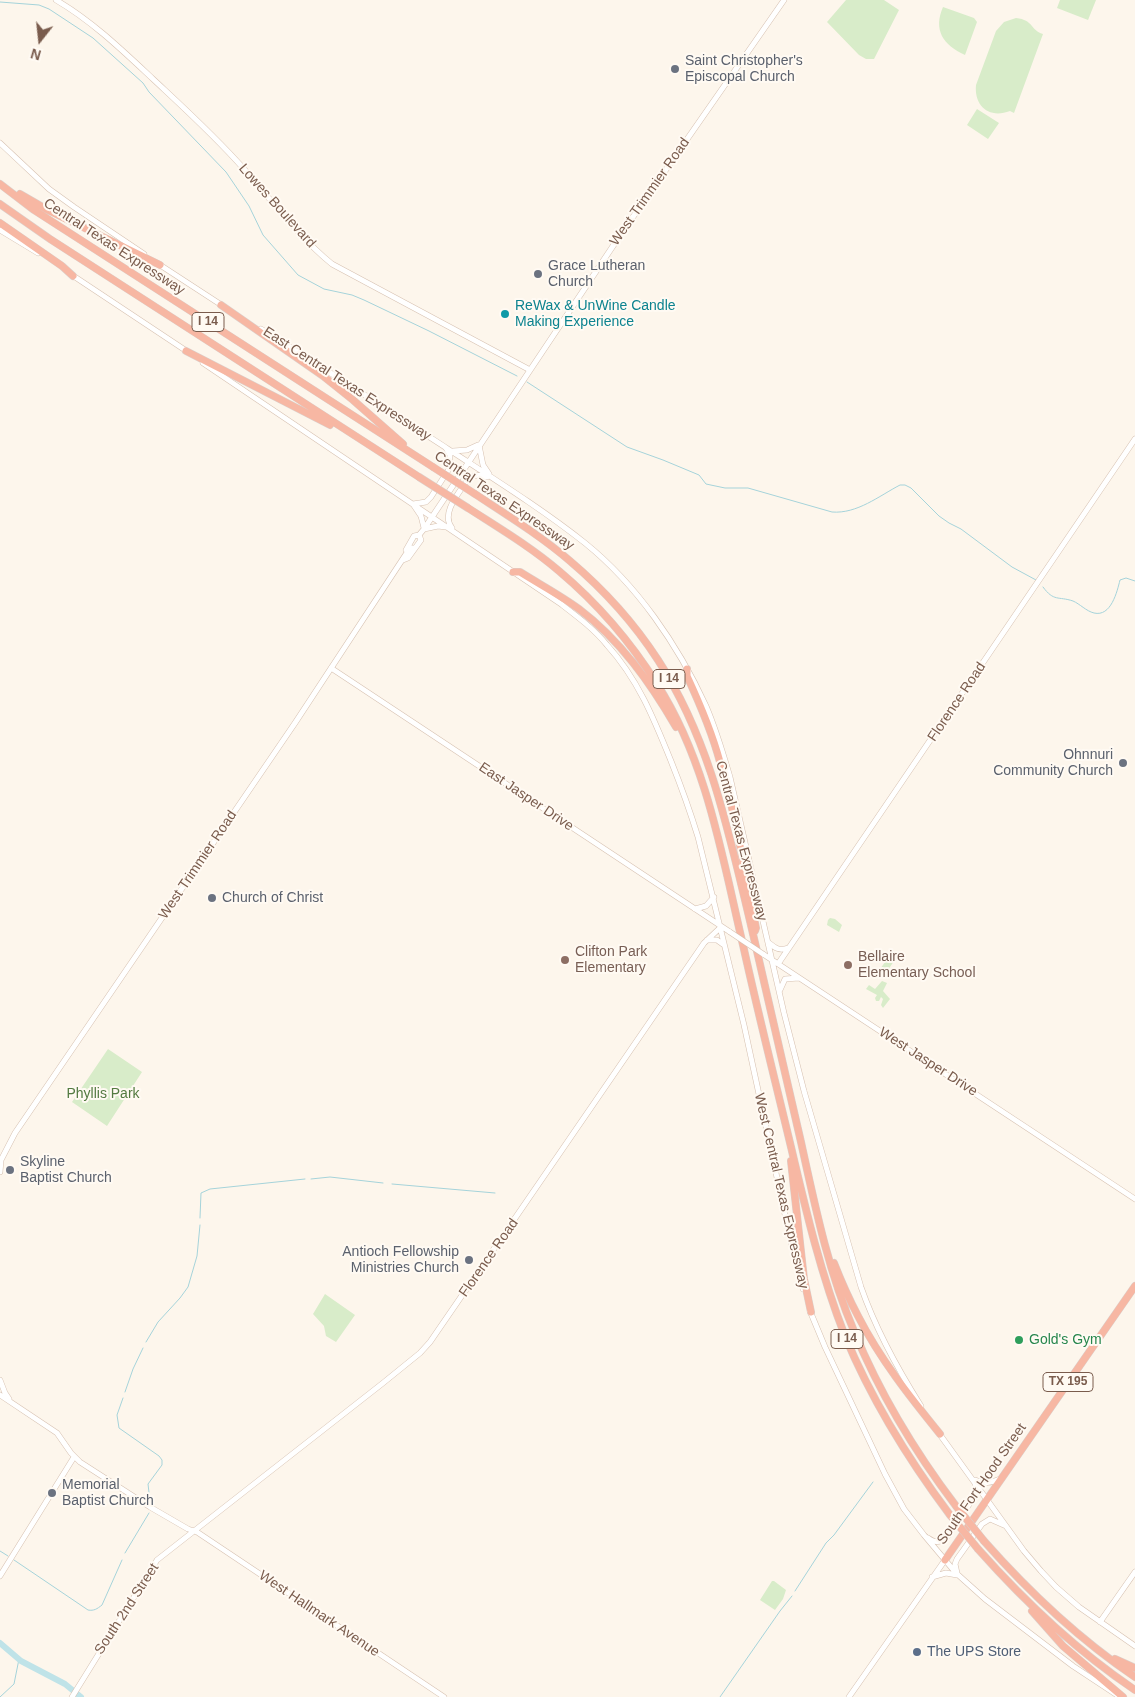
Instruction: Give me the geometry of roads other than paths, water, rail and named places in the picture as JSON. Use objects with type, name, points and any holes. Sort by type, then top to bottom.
[{"type":"highway","points":[[0,182],[46,209],[160,265]]},
{"type":"highway","name":"Central Texas Expressway","points":[[0,182],[50,221],[532,532],[568,559],[588,577],[640,634],[658,660],[683,703],[706,754],[718,793],[753,936],[826,1248],[837,1286],[853,1329],[876,1380],[920,1456],[984,1541],[1036,1595],[1104,1654],[1135,1677]]},
{"type":"highway","name":"Central Texas Expressway","points":[[0,204],[58,244],[468,508],[558,569],[590,599],[638,655],[658,686],[685,736],[697,765],[714,823],[819,1263],[846,1338],[880,1408],[909,1458],[950,1515],[1002,1576],[1069,1639],[1135,1690]]},
{"type":"highway","points":[[0,223],[74,276]]},
{"type":"highway","points":[[221,305],[304,362],[353,400],[418,458]]},
{"type":"highway","points":[[186,351],[347,434],[355,435]]},
{"type":"highway","points":[[513,572],[520,572],[554,592],[579,609],[602,629],[627,654],[644,675],[676,727],[685,736]]},
{"type":"highway","points":[[687,669],[687,676],[710,730],[720,763],[756,928],[753,936]]},
{"type":"highway","points":[[790,1143],[791,1172],[804,1279],[811,1312]]},
{"type":"highway","points":[[826,1248],[874,1345],[897,1379],[940,1434]]},
{"type":"highway","name":"South Fort Hood Street","points":[[945,1560],[1135,1286]]},
{"type":"highway","points":[[1002,1576],[1064,1646],[1123,1697]]},
{"type":"highway","points":[[1104,1654],[1135,1668]]},
{"type":"main road","name":"Lowes Boulevard","points":[[56,0],[81,16],[121,49],[200,122],[310,243],[332,264],[530,370]]},
{"type":"main road","name":"West Trimmier Road","points":[[0,1172],[1,1160],[16,1133],[403,560],[403,555],[414,536],[419,535],[424,529],[624,230],[784,0]]},
{"type":"main road","name":"East Central Texas Expressway","points":[[0,144],[49,189],[74,208],[221,305],[315,362],[468,462],[554,520],[586,544],[614,569],[652,615],[687,669],[707,708],[725,760],[772,960]]},
{"type":"main road","points":[[0,230],[74,276],[456,532],[561,604],[594,631],[611,649],[632,677],[654,718],[689,806],[721,927]]},
{"type":"main road","name":"Florence Road","points":[[778,964],[1135,439]]},
{"type":"main road","points":[[413,504],[426,502],[449,469],[450,455],[448,449],[467,450],[479,445],[483,466],[493,479]]},
{"type":"main road","points":[[456,532],[450,525],[448,514],[450,506],[468,479],[479,475],[493,479]]},
{"type":"main road","points":[[413,504],[421,516],[424,529],[438,526],[449,528]]},
{"type":"main road","name":"West Trimmier Road","points":[[403,560],[408,558],[421,540],[419,535]]},
{"type":"main road","name":"East Jasper Drive","points":[[331,668],[721,927]]},
{"type":"main road","points":[[695,909],[706,906],[714,897]]},
{"type":"main road","name":"Florence Road","points":[[195,1532],[420,1353],[430,1342],[706,940],[721,927]]},
{"type":"main road","name":"West Jasper Drive","points":[[721,927],[1135,1199]]},
{"type":"main road","name":"West Central Texas Expressway","points":[[721,927],[797,1267],[811,1312],[885,1474],[904,1509],[958,1575],[1022,1628],[1119,1697]]},
{"type":"main road","points":[[706,940],[717,940],[725,946]]},
{"type":"main road","points":[[769,943],[777,949],[788,948]]},
{"type":"main road","points":[[772,960],[804,1091],[848,1248],[868,1309],[881,1338],[900,1373],[940,1434],[1024,1551],[1056,1587],[1100,1622],[1135,1646]]},
{"type":"main road","points":[[780,991],[785,979],[800,978]]},
{"type":"main road","points":[[0,1380],[5,1393],[14,1404]]},
{"type":"main road","points":[[0,1395],[57,1433],[74,1457],[0,1576]]},
{"type":"main road","name":"West Hallmark Avenue","points":[[74,1457],[150,1507],[195,1532],[444,1697]]},
{"type":"main road","points":[[974,1480],[990,1483],[1001,1479]]},
{"type":"main road","points":[[924,1535],[938,1542],[943,1541],[947,1537],[974,1497],[976,1487],[974,1480]]},
{"type":"main road","points":[[932,1578],[946,1573],[958,1575],[956,1568],[957,1559],[982,1524],[990,1519],[1006,1526]]},
{"type":"main road","name":"South 2nd Street","points":[[72,1697],[158,1560],[195,1532]]},
{"type":"main road","name":"South Fort Hood Street","points":[[849,1697],[945,1560]]},
{"type":"main road","points":[[1100,1622],[1135,1572]]},
{"type":"waterway","points":[[0,2],[39,5],[49,9],[93,38],[143,83],[149,92],[226,172],[249,206],[263,235],[298,275],[324,289],[352,295],[364,300],[517,376]]},
{"type":"waterway","points":[[527,382],[627,447],[699,475],[706,484],[725,488],[748,488],[832,512],[841,512],[859,507],[900,485],[905,485],[911,488],[939,516],[961,529],[1012,567],[1036,580]]},
{"type":"waterway","points":[[1043,587],[1053,597],[1073,601],[1091,612],[1100,613],[1105,611],[1112,603],[1120,580],[1126,578],[1135,581]]},
{"type":"waterway","points":[[311,1179],[330,1177],[383,1183]]},
{"type":"waterway","points":[[200,1218],[201,1193],[210,1189],[305,1179]]},
{"type":"waterway","points":[[392,1184],[495,1193]]},
{"type":"waterway","points":[[146,1342],[158,1322],[188,1287],[197,1256],[200,1225]]},
{"type":"waterway","points":[[125,1392],[143,1348]]},
{"type":"waterway","points":[[123,1398],[117,1415],[119,1428],[162,1460],[162,1465],[148,1484],[150,1501]]},
{"type":"waterway","points":[[795,1591],[826,1543],[873,1482]]},
{"type":"waterway","points":[[125,1553],[149,1513]]},
{"type":"waterway","points":[[0,1551],[8,1556]]},
{"type":"waterway","points":[[14,1560],[88,1610],[102,1605],[122,1560]]},
{"type":"waterway","points":[[720,1697],[792,1596]]},
{"type":"waterway","points":[[0,1643],[21,1661],[65,1684],[81,1697]]},
{"type":"waterway","points":[[0,1697],[14,1684],[19,1659]]},
{"type":"place","name":"Saint Christopher's Episcopal Church","points":[[675,69]]},
{"type":"place","name":"Grace Lutheran Church","points":[[538,274]]},
{"type":"place","name":"ReWax & UnWine Candle Making Experience","points":[[505,314]]},
{"type":"place","name":"Ohnnuri Community Church","points":[[1123,763]]},
{"type":"place","name":"Church of Christ","points":[[212,898]]},
{"type":"place","name":"Clifton Park Elementary","points":[[565,960]]},
{"type":"place","name":"Bellaire Elementary School","points":[[848,965]]},
{"type":"place","name":"Skyline Baptist Church","points":[[10,1170]]},
{"type":"place","name":"Antioch Fellowship Ministries Church","points":[[469,1260]]},
{"type":"place","name":"Gold's Gym","points":[[1019,1340]]},
{"type":"place","name":"Memorial Baptist Church","points":[[52,1493]]},
{"type":"place","name":"The UPS Store","points":[[917,1652]]},
{"type":"park label","name":"Phyllis Park","points":[[103,1094]]}]
